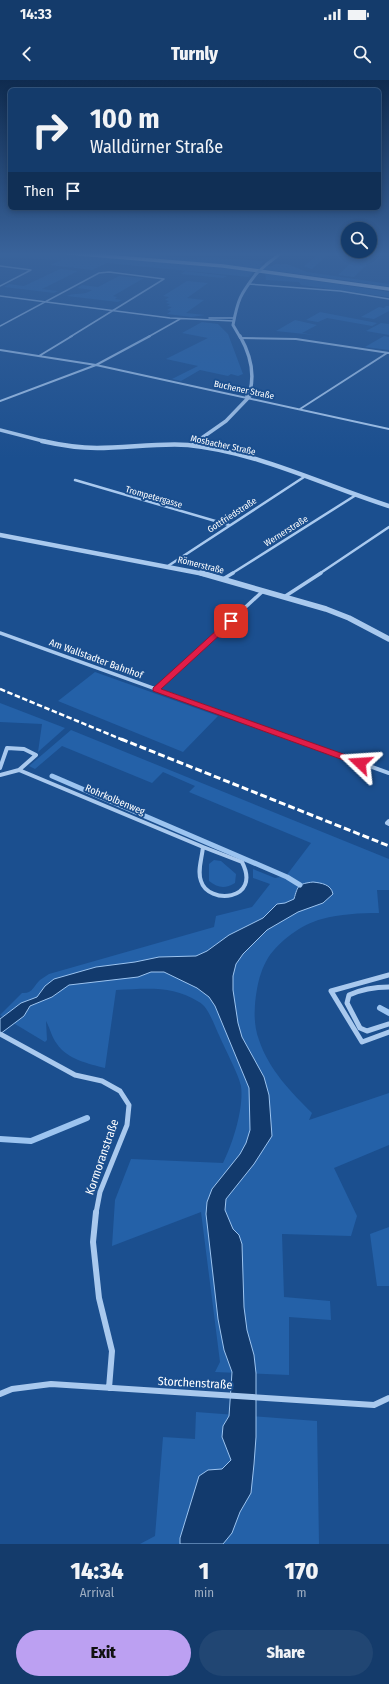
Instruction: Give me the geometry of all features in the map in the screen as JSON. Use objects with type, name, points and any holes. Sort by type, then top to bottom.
[{"type":"street","points":[[0,326],[9,321]]},
{"type":"street","points":[[39,356],[96,321]]},
{"type":"street","points":[[0,401],[96,365],[174,321]]},
{"type":"street","points":[[191,445],[226,421],[252,394],[250,391],[254,380],[252,372],[239,333],[232,325],[233,321]]},
{"type":"street","points":[[240,338],[296,339],[388,353]]},
{"type":"street","name":"Buchener Straße","points":[[0,350],[96,365],[389,429]]},
{"type":"street","points":[[300,409],[388,353]]},
{"type":"street","name":"Mosbacher Straße","points":[[0,430],[76,446],[112,447],[160,444],[191,445],[237,454],[389,506]]},
{"type":"street","name":"Gottfriedstraße","points":[[168,566],[304,477]]},
{"type":"street","name":"Trompetergasse","points":[[75,480],[230,525]]},
{"type":"street","name":"Wernerstraße","points":[[223,579],[356,495]]},
{"type":"street","points":[[284,597],[389,527]]},
{"type":"street","name":"Römerstraße","points":[[0,535],[168,566],[223,579],[326,609],[349,618],[389,640]]},
{"type":"street","points":[[156,690],[263,591]]},
{"type":"street","name":"Am Wallstadter Bahnhof","points":[[0,633],[389,773]]},
{"type":"street","points":[[0,768],[7,748],[24,749],[36,755],[19,770],[0,775]]},
{"type":"street","name":"Rohrkolbenweg","points":[[19,770],[242,862],[247,874],[248,882],[245,887],[239,892],[222,895],[213,894],[206,889],[201,882],[203,847]]},
{"type":"street","points":[[389,975],[331,991],[362,1042],[389,1032]]},
{"type":"street","points":[[389,987],[372,987],[360,990],[350,994],[347,1003],[360,1028],[367,1031],[389,1024]]},
{"type":"street","name":"Kormoranstraße","points":[[2,1035],[75,1075],[102,1081],[108,1084],[120,1091],[128,1105],[127,1124],[100,1192],[93,1235],[98,1298],[112,1351],[109,1388]]},
{"type":"street","name":"Storchenstraße","points":[[0,1394],[12,1389],[51,1384],[374,1405],[389,1398]]},
{"type":"shaded area","points":[[293,321],[301,321],[317,325],[302,333],[314,335],[276,331]]},
{"type":"shaded area","points":[[346,321],[368,321],[377,323],[372,326]]},
{"type":"shaded area","points":[[202,322],[218,324],[228,334],[243,374],[238,376],[231,374],[228,376],[200,370],[181,381],[172,379],[198,366],[166,359],[208,338],[182,333]]},
{"type":"shaded area","points":[[381,323],[389,324],[389,335],[366,331]]},
{"type":"shaded area","points":[[384,336],[389,337],[389,350],[365,347]]},
{"type":"shaded area","points":[[95,672],[218,716],[183,752],[58,701]]},
{"type":"shaded area","points":[[0,703],[65,728],[38,752],[42,724],[0,722]]},
{"type":"shaded area","points":[[71,730],[389,859],[389,890],[377,890],[379,913],[350,914],[329,917],[314,921],[299,929],[278,945],[268,958],[261,973],[257,989],[255,1021],[257,1034],[263,1051],[281,1080],[312,1113],[309,1120],[389,1093],[389,1145],[334,1168],[357,1216],[351,1236],[282,1234],[284,1297],[330,1301],[331,1320],[289,1317],[289,1375],[215,1372],[220,1362],[201,1212],[112,1246],[115,1200],[131,1159],[223,1163],[230,1146],[239,1115],[241,1104],[241,1086],[211,1017],[202,1004],[189,997],[169,990],[116,990],[105,1068],[92,1065],[66,1054],[55,1042],[46,1021],[47,1040],[45,1042],[0,1015],[22,993],[31,991],[40,980],[49,974],[214,927],[216,916],[252,907],[270,884],[253,878],[253,869],[275,878],[286,876],[311,843],[189,792],[195,786],[163,772],[152,783],[62,746],[35,769],[29,766]]},
{"type":"shaded area","points":[[214,860],[221,861],[236,874],[235,883],[222,887],[209,881],[209,864]]},
{"type":"shaded area","points":[[313,882],[328,886],[333,894],[323,903],[298,912],[267,930],[243,954],[236,964],[233,976],[233,990],[238,1023],[242,1037],[264,1077],[269,1095],[272,1136],[254,1164],[226,1199],[225,1210],[233,1229],[239,1235],[242,1244],[244,1307],[247,1330],[254,1355],[256,1373],[256,1437],[254,1464],[251,1493],[240,1512],[232,1533],[223,1544],[180,1544],[180,1538],[199,1476],[208,1470],[222,1469],[231,1460],[222,1437],[223,1426],[229,1416],[232,1372],[224,1350],[218,1319],[206,1214],[207,1202],[212,1189],[240,1154],[246,1143],[250,1130],[249,1088],[215,1006],[209,997],[197,988],[164,972],[151,972],[138,977],[69,985],[52,997],[30,1006],[24,1016],[0,1034],[0,1019],[21,1003],[37,997],[45,986],[54,979],[96,967],[159,957],[196,956],[207,951],[229,935],[263,918],[277,904],[285,903],[294,899],[299,886]]},
{"type":"shaded area","points":[[389,1227],[389,1286],[377,1286],[370,1234]]},
{"type":"shaded area","points":[[196,1412],[317,1421],[319,1544],[140,1544],[155,1536],[163,1437],[195,1439]]},
{"type":"waterway","points":[[52,776],[287,877],[300,885]]},
{"type":"waterway","points":[[380,1008],[389,1013]]},
{"type":"waterway","points":[[0,1139],[31,1141],[87,1118]]},
{"type":"railway","points":[[0,689],[123,740]]},
{"type":"railway","points":[[121,739],[389,846]]},
{"type":"route","points":[[231,621],[156,690],[360,763]]}]
